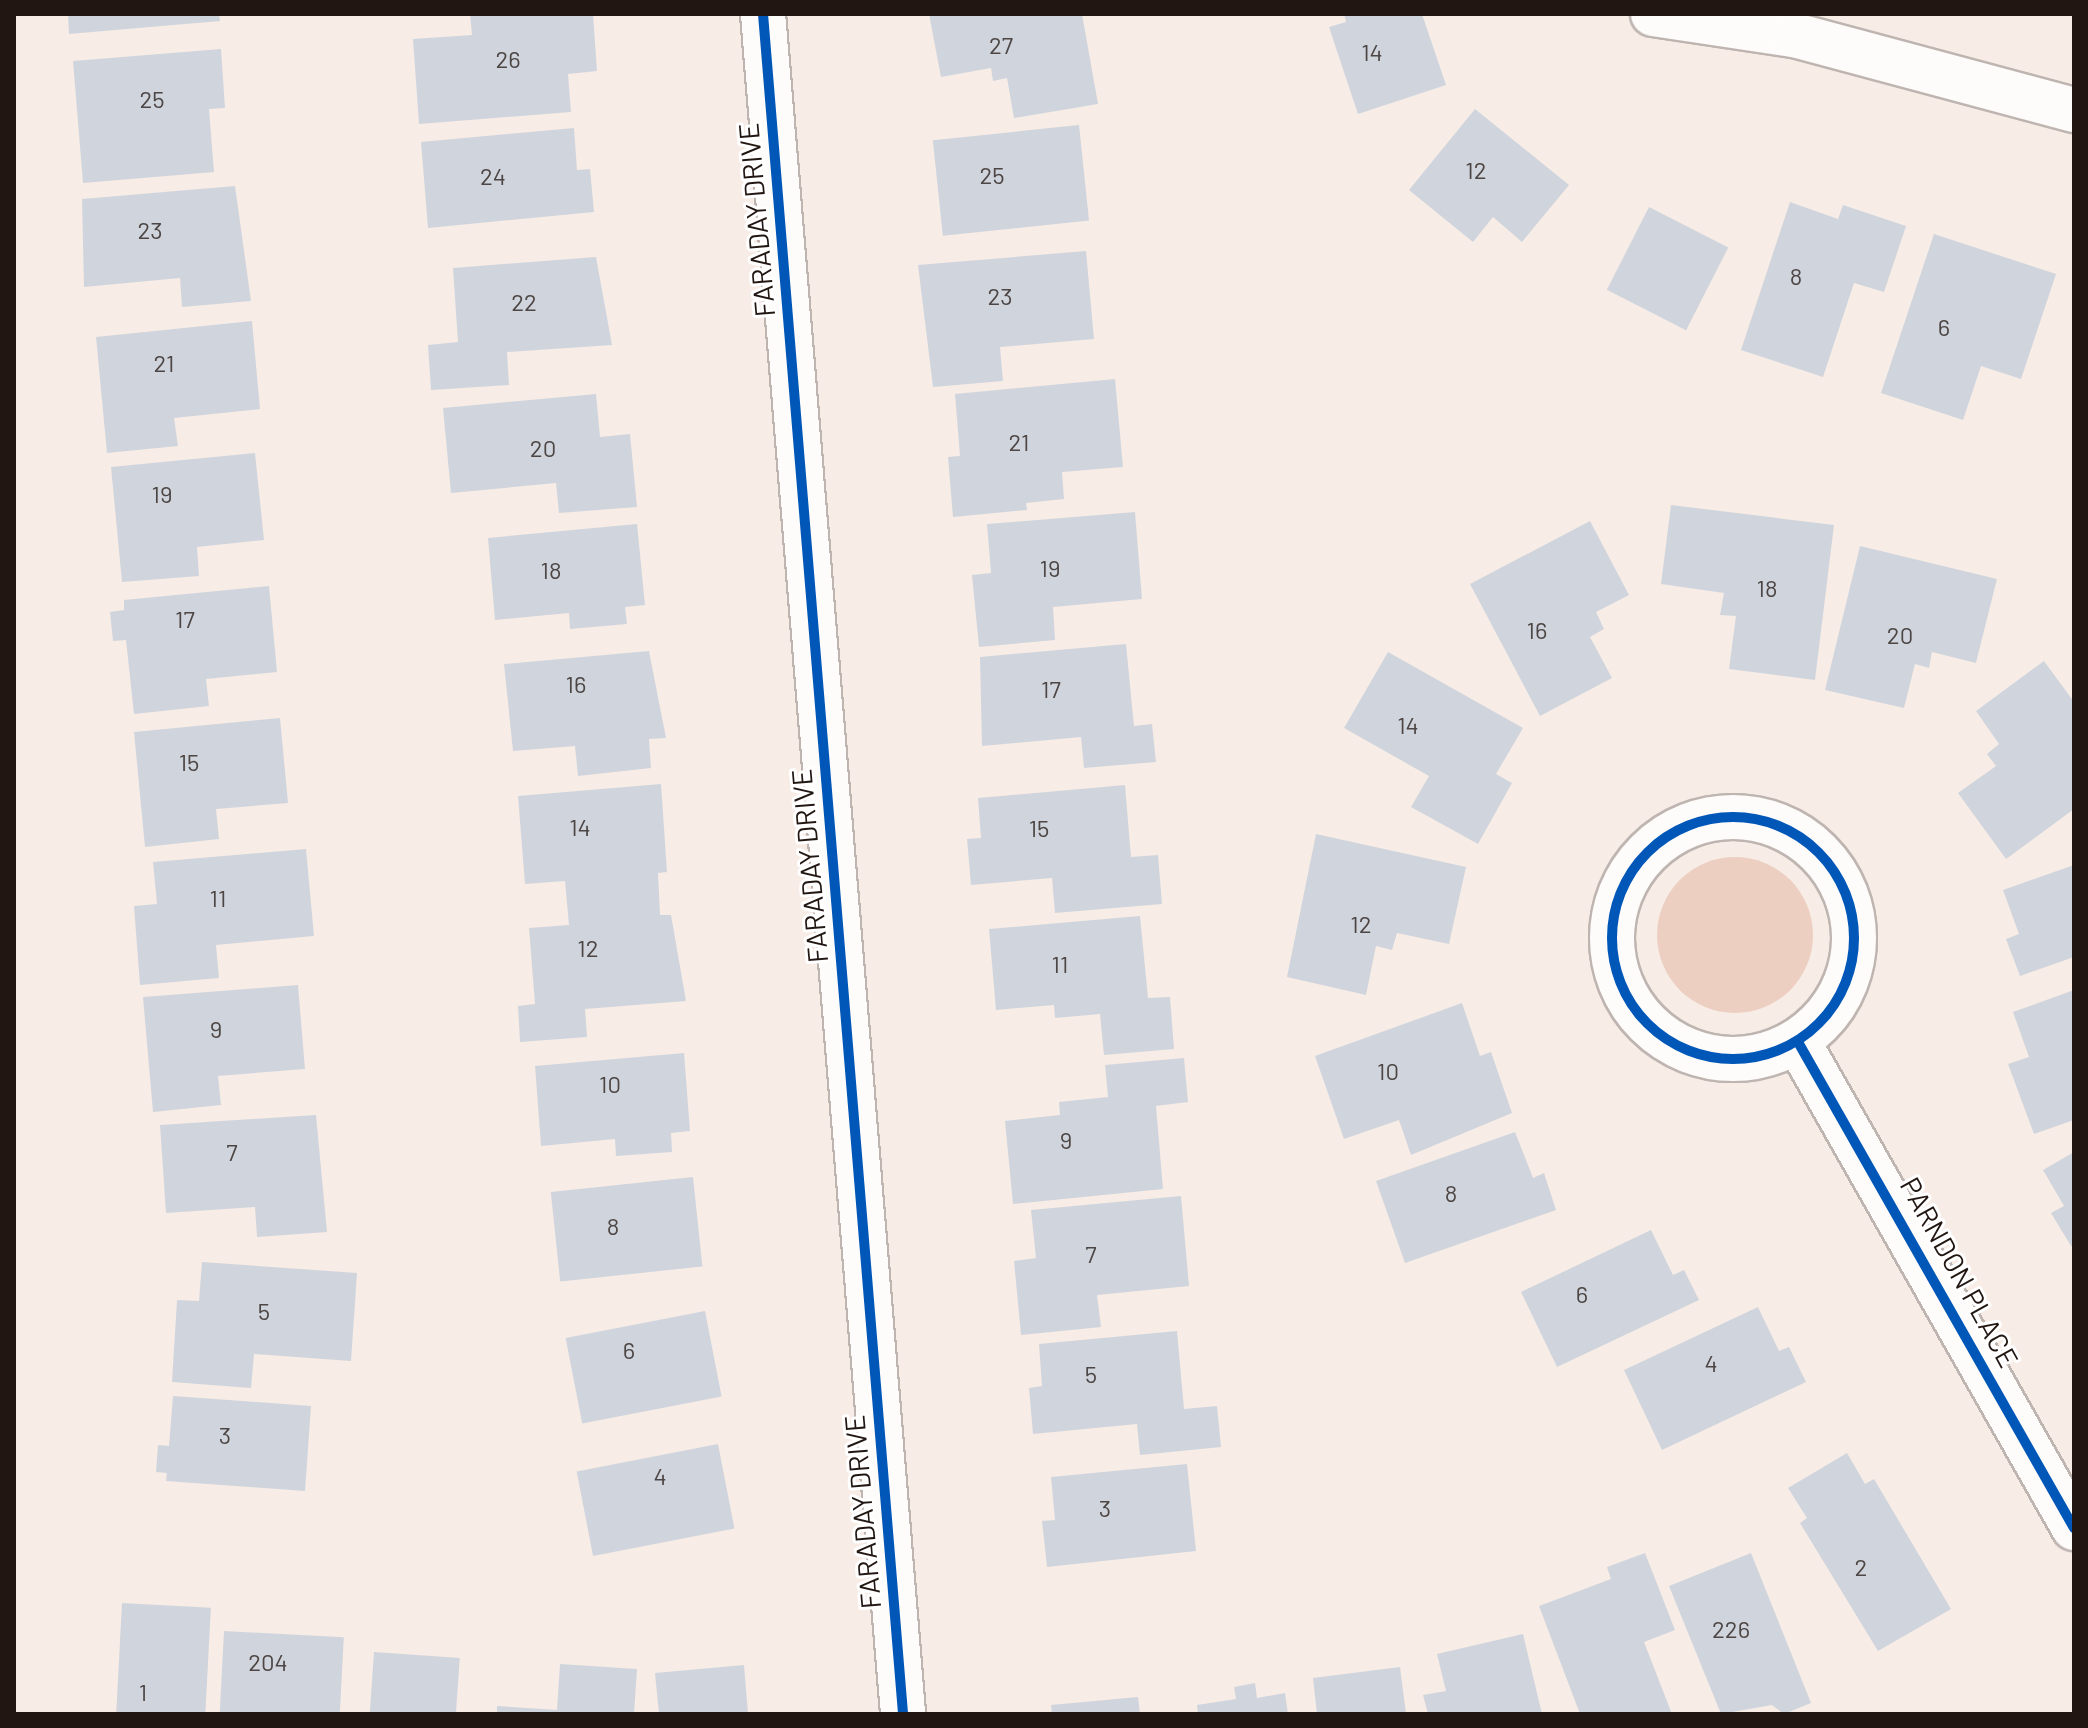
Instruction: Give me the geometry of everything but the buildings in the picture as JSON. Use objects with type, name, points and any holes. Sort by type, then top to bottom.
[{"type":"street","name":"FARADAY DRIVE","points":[[763,14],[903,1714]]},
{"type":"street","points":[[1653,14],[1794,35],[2074,110]]},
{"type":"street","points":[[1725,815],[1777,826],[1831,864],[1849,901],[1853,953],[1829,1015],[1798,1042],[1761,1056],[1721,1059],[1682,1048],[1648,1026],[1620,981],[1613,916],[1627,877],[1652,846],[1686,825],[1725,815]]},
{"type":"street","name":"PARNDON PLACE","points":[[1798,1042],[2074,1528]]},
{"type":"shaded area","points":[[1735,857],[1765,863],[1790,880],[1807,905],[1813,935],[1807,965],[1790,990],[1765,1007],[1735,1013],[1705,1007],[1680,990],[1663,965],[1657,935],[1663,905],[1680,880],[1705,863]]},
{"type":"cycle path","points":[[763,14],[903,1714]]},
{"type":"cycle path","points":[[1733,817],[1757,819],[1779,826],[1819,852],[1845,892],[1852,914],[1854,938],[1852,962],[1845,984],[1819,1024],[1779,1050],[1757,1057],[1733,1059],[1709,1057],[1687,1050],[1647,1024],[1621,984],[1614,962],[1612,938],[1614,914],[1621,892],[1647,852],[1687,826],[1709,819],[1733,817]]},
{"type":"cycle path","points":[[1798,1042],[2074,1528]]}]
